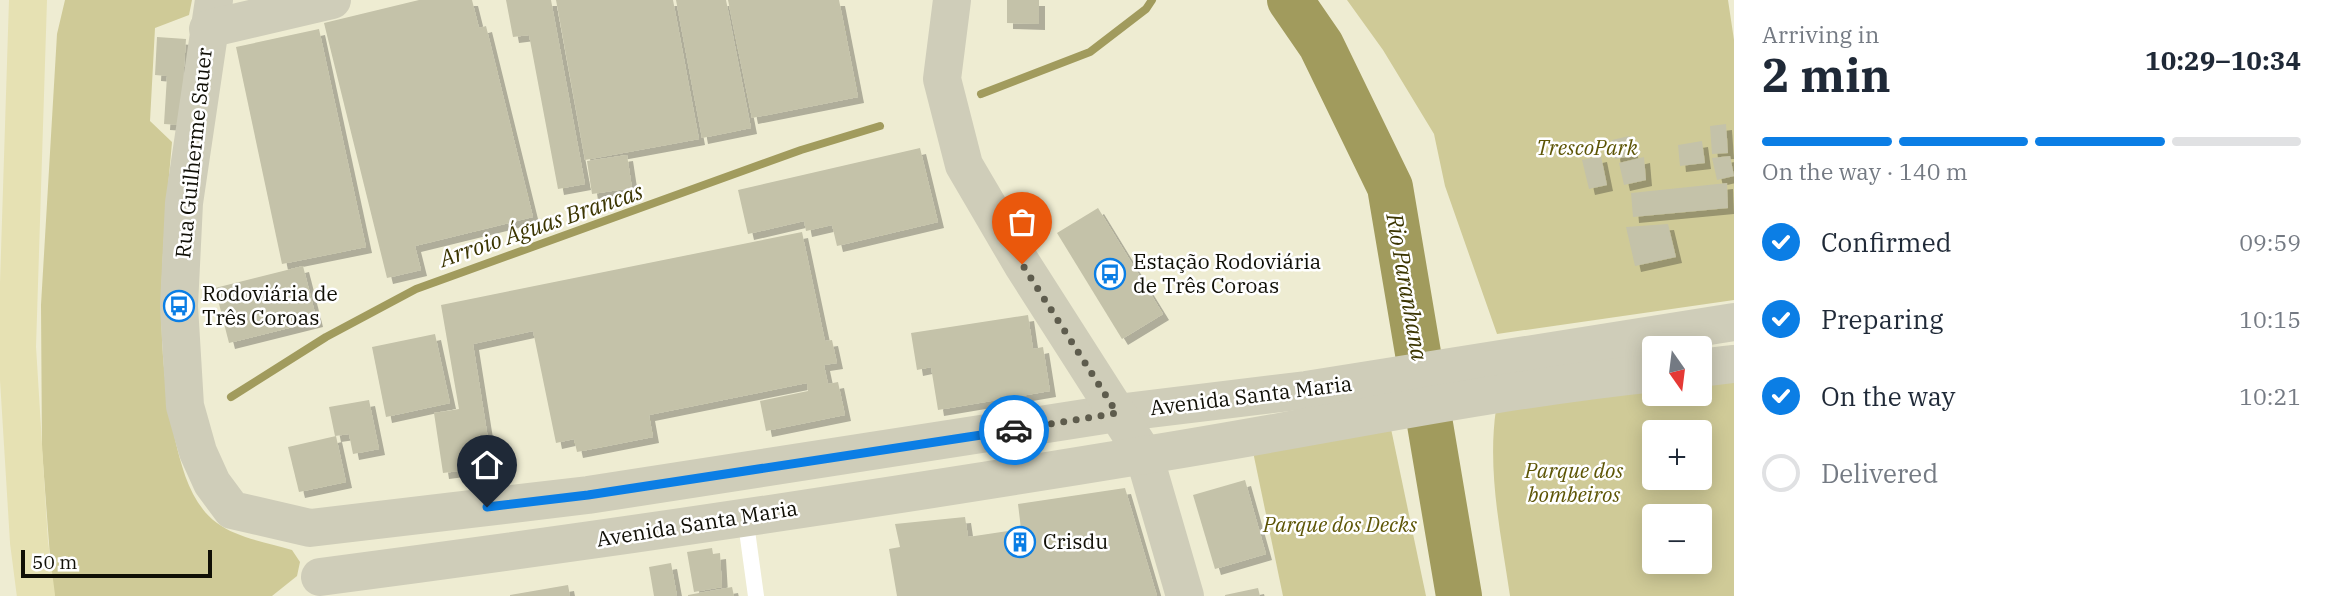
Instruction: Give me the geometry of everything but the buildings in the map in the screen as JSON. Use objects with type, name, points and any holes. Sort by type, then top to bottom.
[{"type":"main road","points":[[28,0],[17,346],[29,542],[36,596]]},
{"type":"main road","points":[[24,146],[53,0]]},
{"type":"main road","points":[[211,14],[332,0]]},
{"type":"main road","points":[[952,0],[942,79],[964,165],[1022,264],[1144,455],[1185,596]]},
{"type":"main road","name":"Rua Guilherme Sauer","points":[[211,14],[196,140],[184,203],[179,306],[186,406],[198,452],[212,483],[232,510],[310,528]]},
{"type":"main road","name":"Avenida Santa Maria","points":[[312,586],[1318,426],[1572,365],[1734,322]]},
{"type":"main road","points":[[1712,367],[1734,364]]},
{"type":"main road","name":"Avenida Santa Maria","points":[[310,528],[588,495],[880,452],[1117,413],[1306,390],[1572,365],[1642,372]]},
{"type":"main road","points":[[880,452],[888,495]]},
{"type":"main road","points":[[588,495],[597,541]]},
{"type":"main road","points":[[310,528],[312,586]]},
{"type":"lane","points":[[745,516],[756,596]]},
{"type":"green space","points":[[65,0],[192,0],[189,15],[155,28],[150,121],[172,142],[162,290],[168,400],[181,462],[200,506],[225,528],[292,550],[300,562],[297,576],[272,596],[53,596],[42,450],[41,305],[57,34]]},
{"type":"green space","name":"TrescoPark","points":[[1347,0],[1728,0],[1734,40],[1734,300],[1497,334],[1445,186],[1434,134],[1383,50]]},
{"type":"green space","name":"Parque dos bombeiros","points":[[1734,380],[1734,596],[1510,596],[1494,480],[1496,409],[1642,391],[1642,406],[1712,406],[1712,383]]},
{"type":"green space","name":"Parque dos Decks","points":[[1390,424],[1426,596],[1283,596],[1252,447]]},
{"type":"waterway","name":"Arroio Águas Brancas","points":[[981,94],[1090,52],[1146,9],[1152,0]]},
{"type":"waterway","name":"Rio Paranhana","points":[[1290,0],[1321,45],[1390,187],[1459,596]]},
{"type":"waterway","name":"Arroio Águas Brancas","points":[[231,397],[326,337],[416,289],[801,150],[880,126]]},
{"type":"way so far","points":[[1014,430],[1117,413],[1022,264]]},
{"type":"place","name":"Estação Rodoviária de Três Coroas","points":[[1110,274]]},
{"type":"place","name":"Rodoviária de Três Coroas","points":[[179,306]]},
{"type":"place","name":"Crisdu","points":[[1020,542]]},
{"type":"route","points":[[487,507],[588,495],[1014,430]]}]
